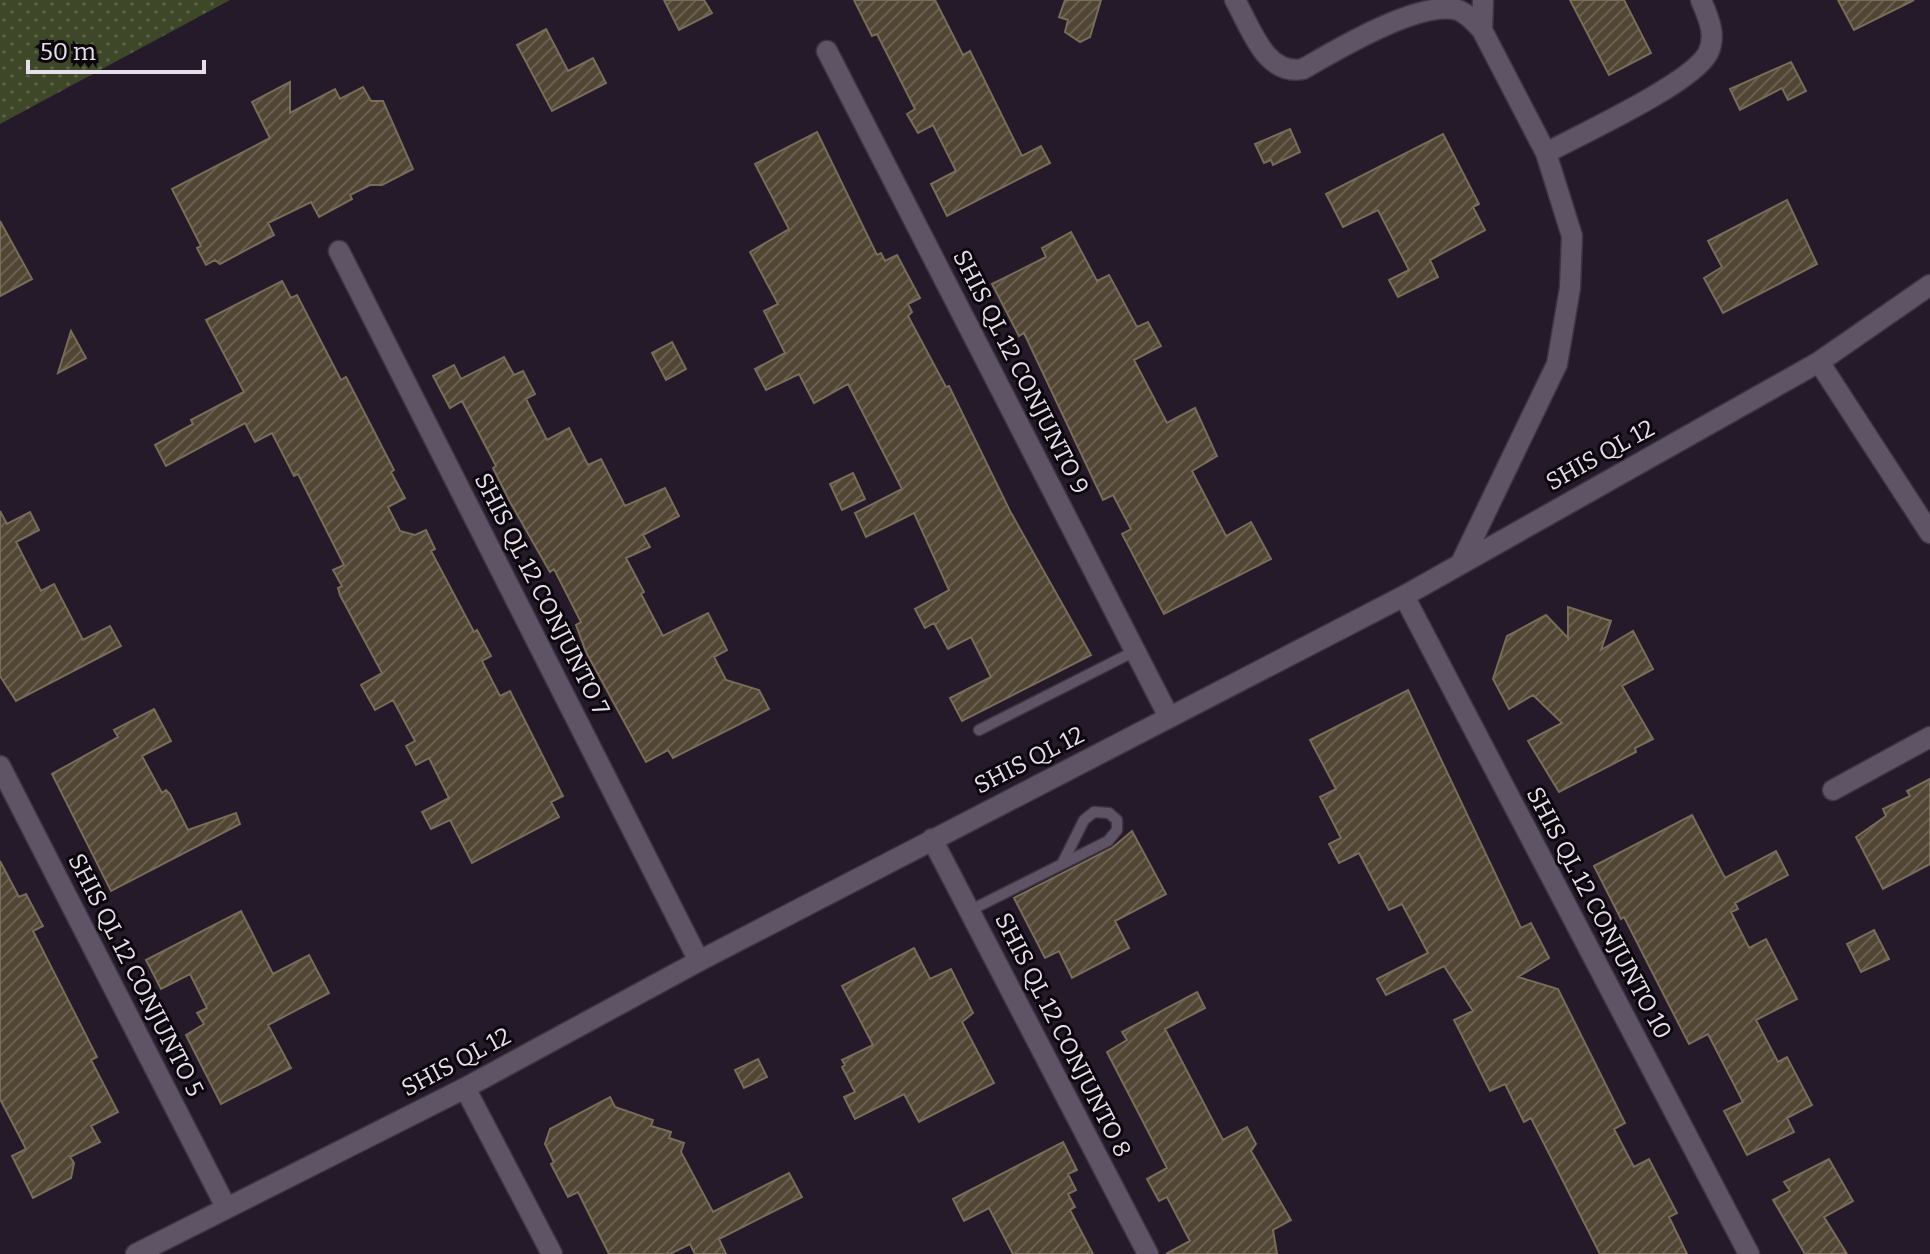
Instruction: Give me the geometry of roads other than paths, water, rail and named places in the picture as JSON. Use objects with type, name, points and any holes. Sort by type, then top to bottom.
[{"type":"street","points":[[1235,0],[1270,61],[1290,72],[1303,69],[1401,18],[1434,8],[1456,9],[1468,15],[1482,30],[1546,153],[1572,236],[1570,288],[1557,364],[1461,563]]},
{"type":"street","points":[[1482,30],[1483,0]]},
{"type":"street","points":[[1546,153],[1665,88],[1698,65],[1708,53],[1712,40],[1711,22],[1701,0]]},
{"type":"street","name":"SHIS QL 12 CONJUNTO 9","points":[[827,51],[1169,717]]},
{"type":"street","name":"SHIS QL 12 CONJUNTO 7","points":[[339,251],[699,961]]},
{"type":"street","name":"SHIS QL 12","points":[[136,1254],[465,1088],[699,961],[1404,596],[1819,362],[1930,285]]},
{"type":"street","points":[[1819,362],[1930,533]]},
{"type":"street","name":"SHIS QL 12 CONJUNTO 10","points":[[1404,596],[1749,1254]]},
{"type":"street","points":[[1833,790],[1930,737]]},
{"type":"street","name":"SHIS QL 12 CONJUNTO 5","points":[[0,766],[226,1207]]},
{"type":"street","name":"SHIS QL 12 CONJUNTO 8","points":[[932,839],[1148,1254]]},
{"type":"street","points":[[465,1088],[552,1254]]},
{"type":"lane","points":[[979,730],[1135,651]]},
{"type":"lane","points":[[969,911],[1108,841],[1117,830],[1117,820],[1109,813],[1094,812],[1084,820],[1062,864]]}]
